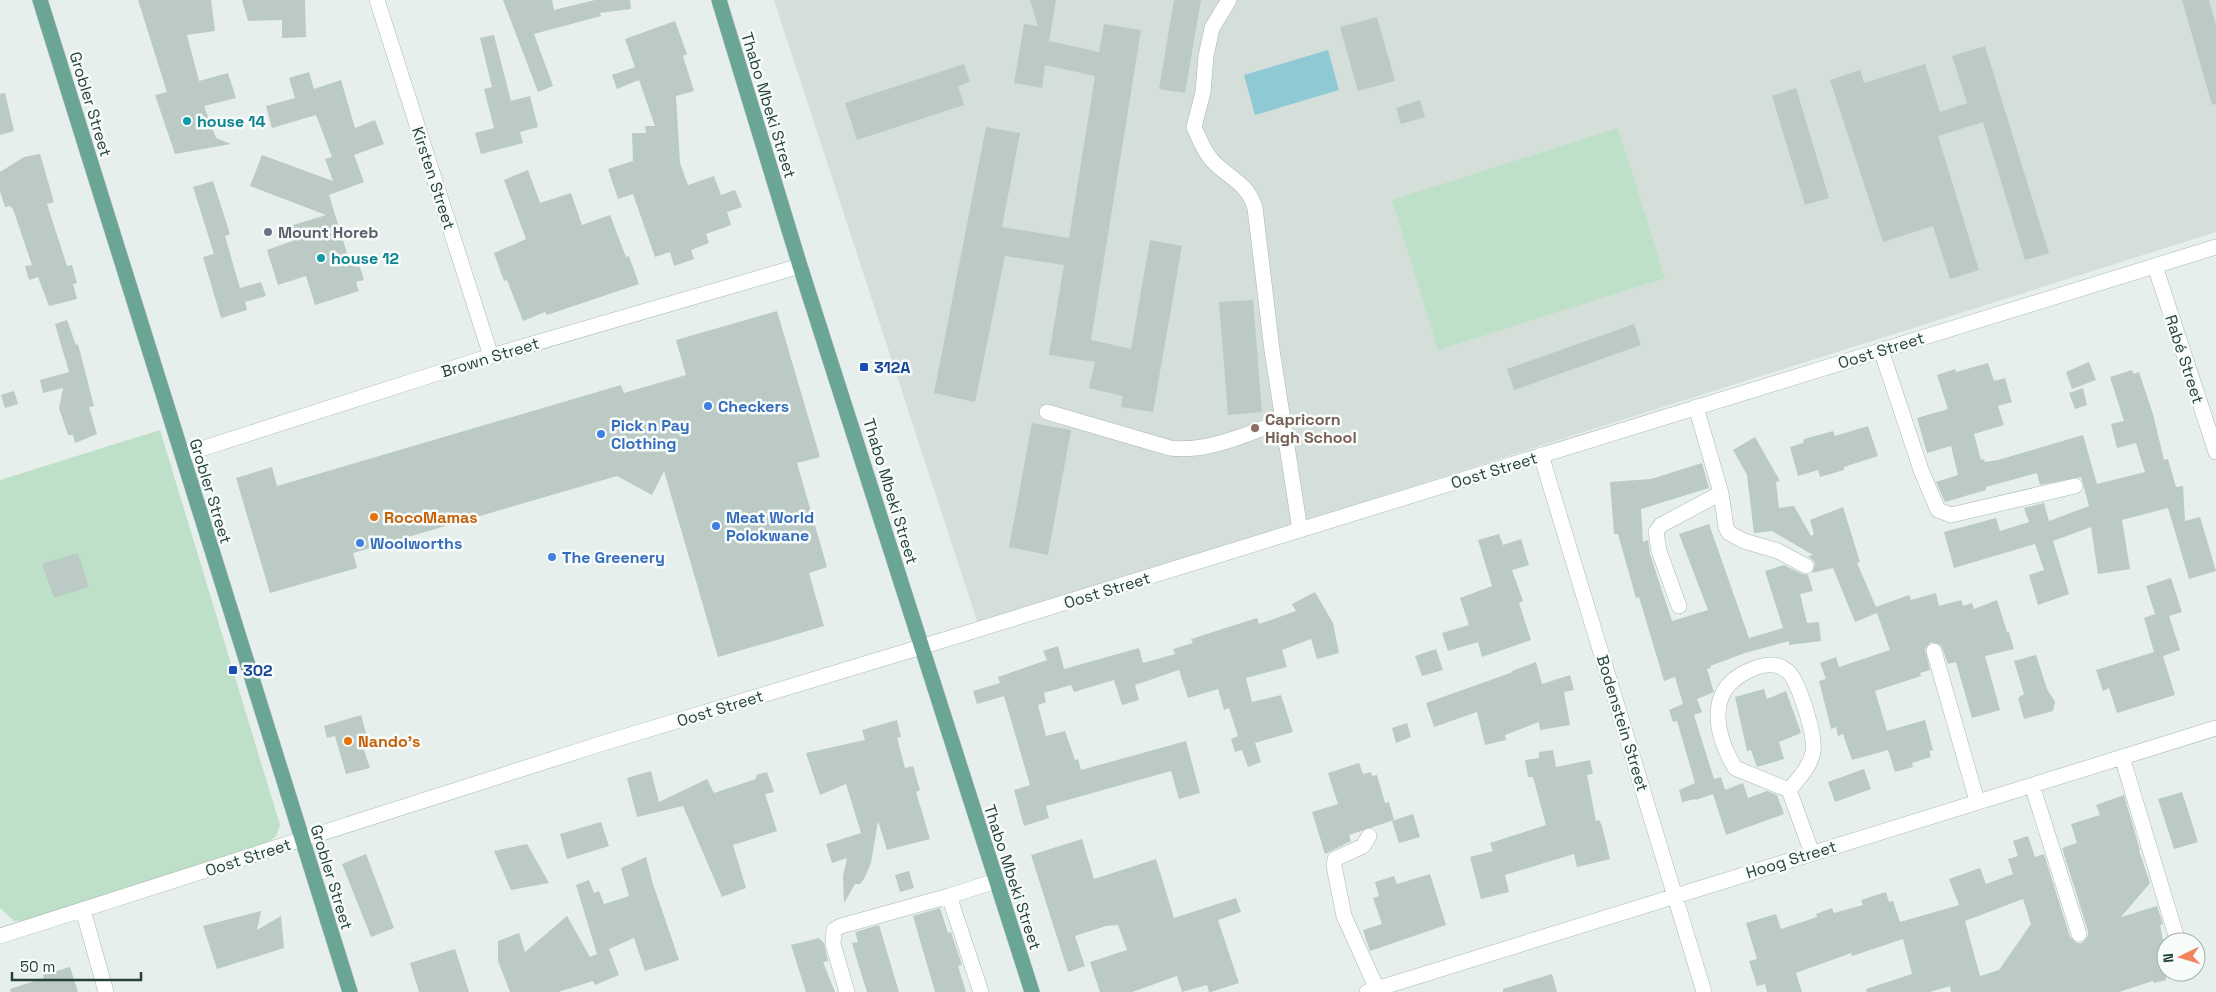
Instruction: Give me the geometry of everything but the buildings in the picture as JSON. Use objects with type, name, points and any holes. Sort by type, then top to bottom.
[{"type":"main road","name":"Grobler Street","points":[[40,0],[350,992]]},
{"type":"main road","name":"Thabo Mbeki Street","points":[[719,0],[800,266],[1032,992]]},
{"type":"street","name":"Kirsten Street","points":[[377,0],[490,356]]},
{"type":"street","points":[[1229,0],[1212,28],[1206,56],[1203,92],[1194,127],[1210,158],[1224,172],[1245,188],[1251,195],[1255,208],[1283,421],[1300,530]]},
{"type":"street","name":"Oost Street","points":[[0,936],[597,745],[922,647],[2216,247]]},
{"type":"street","name":"Brown Street","points":[[182,455],[490,356],[800,266]]},
{"type":"street","name":"Rabé Street","points":[[2155,266],[2215,446]]},
{"type":"street","points":[[1881,350],[1921,470],[1938,510],[1951,515],[2075,486]]},
{"type":"street","points":[[1696,407],[1721,493],[1726,528],[1729,533],[1744,541],[1778,551],[1806,566]]},
{"type":"street","points":[[1047,412],[1170,448],[1184,450],[1218,443],[1283,421]]},
{"type":"street","name":"Bodenstein Street","points":[[1541,455],[1704,992]]},
{"type":"street","points":[[1678,606],[1659,551],[1656,532],[1661,525],[1721,493]]},
{"type":"street","points":[[1934,652],[1977,801]]},
{"type":"street","points":[[1789,790],[1810,761],[1814,739],[1811,725],[1791,674],[1780,666],[1770,665],[1751,669],[1738,676],[1723,690],[1717,705],[1720,728],[1730,759],[1735,768],[1789,790],[1812,853]]},
{"type":"street","name":"Hoog Street","points":[[1372,990],[2216,728]]},
{"type":"street","points":[[2122,757],[2175,932]]},
{"type":"street","points":[[2032,785],[2079,934]]},
{"type":"street","points":[[1369,836],[1363,846],[1335,858],[1334,866],[1344,916],[1372,990]]},
{"type":"street","points":[[846,992],[833,944],[834,930],[842,926],[996,881]]},
{"type":"street","points":[[949,896],[981,992]]},
{"type":"street","points":[[83,910],[106,992]]},
{"type":"shaded area","name":"Capricorn High School","points":[[774,0],[2216,0],[2216,232],[978,624]]},
{"type":"green space","points":[[1618,128],[1665,278],[1438,350],[1392,200]]},
{"type":"green space","points":[[160,430],[280,825],[276,836],[266,845],[32,920],[14,921],[0,908],[0,480]]},
{"type":"water","points":[[1328,50],[1339,90],[1255,115],[1244,75]]},
{"type":"place","name":"house 14","points":[[187,121]]},
{"type":"place","name":"Mount Horeb","points":[[268,232]]},
{"type":"place","name":"house 12","points":[[321,258]]},
{"type":"place","name":"312A","points":[[864,367]]},
{"type":"place","name":"Checkers","points":[[708,406]]},
{"type":"place","name":"Capricorn High School","points":[[1255,428]]},
{"type":"place","name":"Pick n Pay Clothing","points":[[601,434]]},
{"type":"place","name":"RocoMamas","points":[[374,517]]},
{"type":"place","name":"Meat World Polokwane","points":[[716,526]]},
{"type":"place","name":"Woolworths","points":[[360,543]]},
{"type":"place","name":"The Greenery","points":[[552,557]]},
{"type":"place","name":"302","points":[[233,670]]},
{"type":"place","name":"Nando's","points":[[348,741]]}]
